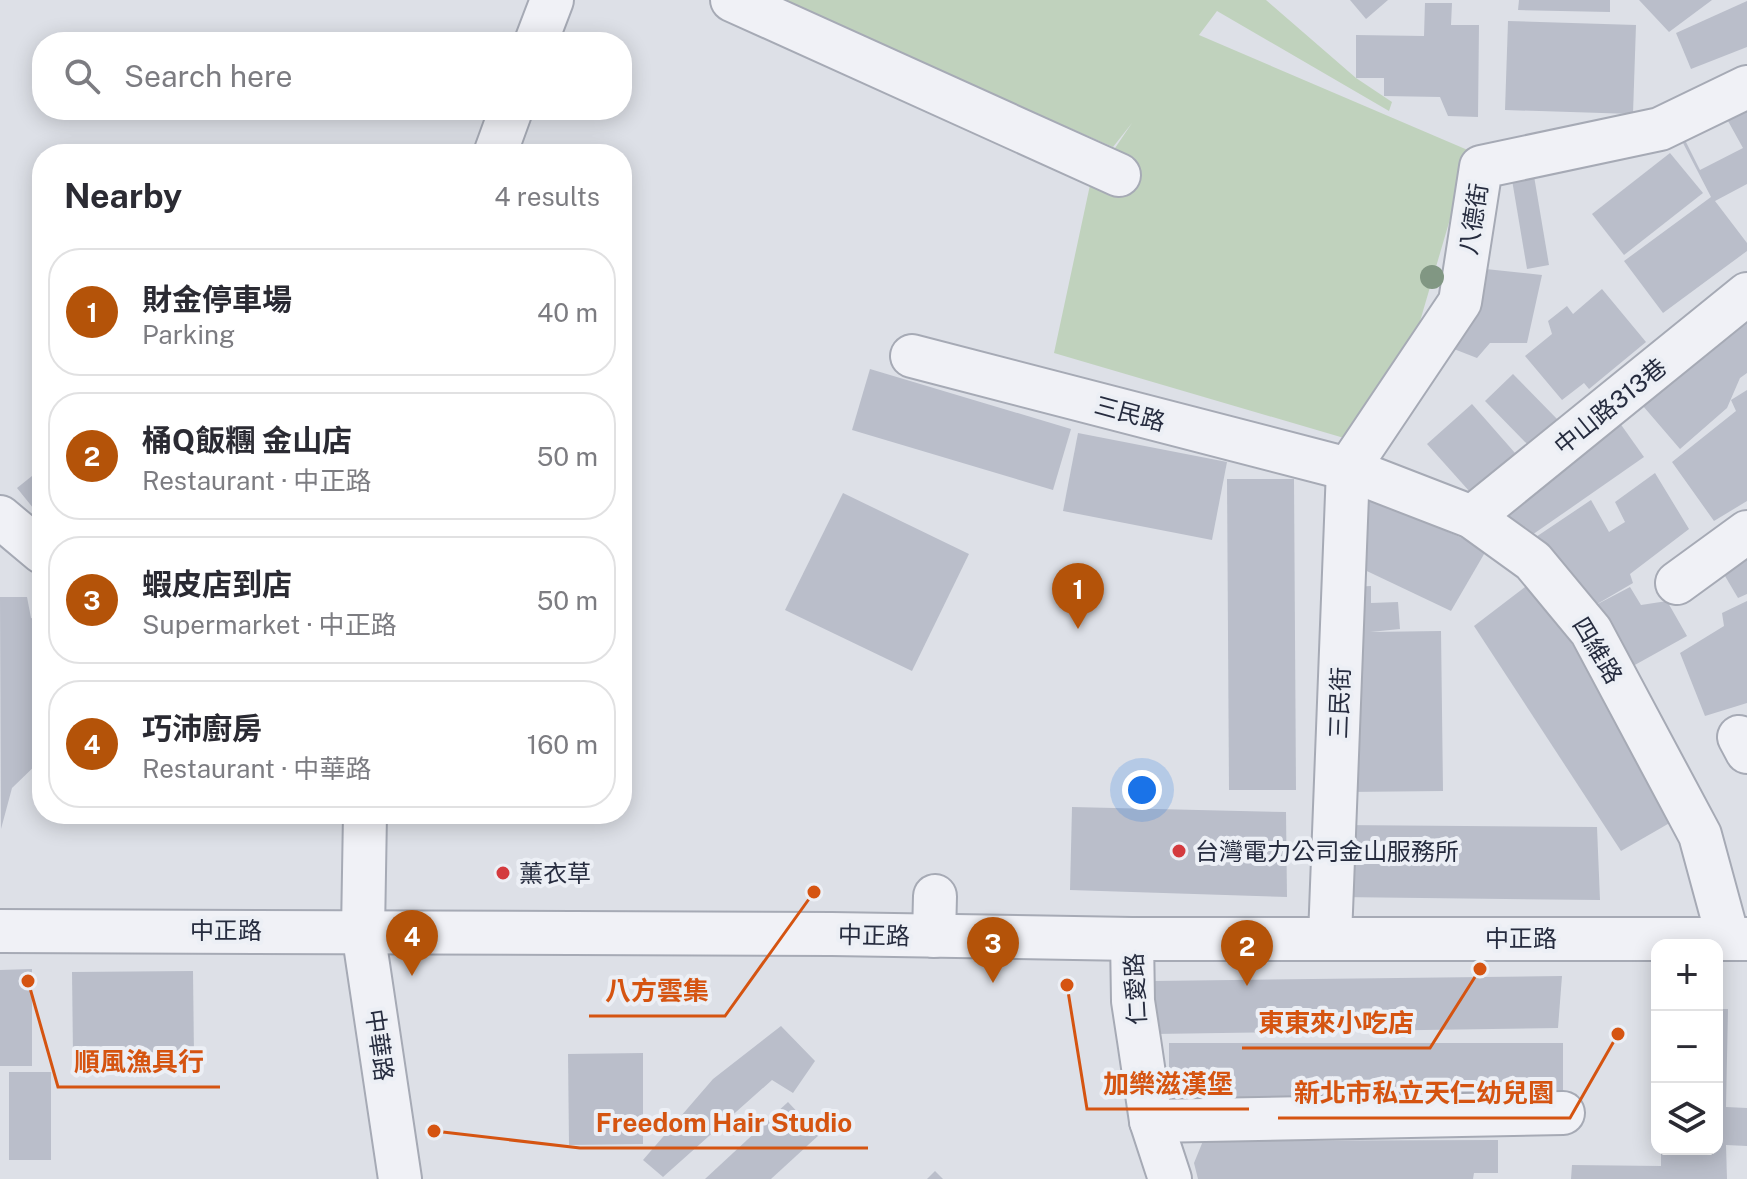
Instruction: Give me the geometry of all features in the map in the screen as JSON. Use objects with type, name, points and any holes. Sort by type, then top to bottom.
[{"type":"street","points":[[540,32],[552,0]]},
{"type":"street","points":[[732,0],[1119,175]]},
{"type":"street","name":"八德街","points":[[1348,469],[1460,302],[1481,167],[1660,129],[1747,87]]},
{"type":"street","points":[[499,144],[507,120]]},
{"type":"street","name":"中山路313巷","points":[[1472,517],[1747,294]]},
{"type":"street","name":"三民路","points":[[912,356],[1348,469]]},
{"type":"street","name":"四維路","points":[[1348,469],[1472,517],[1533,561],[1591,631],[1700,835],[1738,938]]},
{"type":"street","name":"三民街","points":[[1330,937],[1348,469]]},
{"type":"street","points":[[0,517],[32,544]]},
{"type":"street","points":[[1677,583],[1747,532]]},
{"type":"street","name":"中華路","points":[[361,824],[363,931],[400,1179]]},
{"type":"street","name":"中正路","points":[[0,931],[363,931],[934,916],[1132,939],[1330,937],[1619,953],[1738,938]]},
{"type":"street","name":"仁愛路","points":[[1132,939],[1133,1001],[1151,1121],[1170,1179]]},
{"type":"street","points":[[1151,1121],[1563,1113]]},
{"type":"green space","points":[[777,0],[1266,0],[1356,78],[1392,102],[1389,111],[1217,11],[1199,35],[1470,151],[1406,369],[1344,438],[1054,353],[1090,185],[1132,123],[1113,147]]},
{"type":"building","points":[[1350,0],[1388,0],[1366,19]]},
{"type":"building","points":[[1519,0],[1610,0],[1610,12],[1518,10]]},
{"type":"building","points":[[1639,0],[1712,0],[1669,32]]},
{"type":"building","points":[[1747,1],[1747,47],[1691,69],[1676,33]]},
{"type":"building","points":[[1425,3],[1452,3],[1451,25],[1479,25],[1478,117],[1448,116],[1440,97],[1384,96],[1384,78],[1356,78],[1356,35],[1424,36]]},
{"type":"building","points":[[1508,21],[1636,25],[1633,114],[1505,110]]},
{"type":"building","points":[[1747,99],[1747,184],[1715,201],[1747,243],[1747,251],[1663,313],[1624,261],[1711,197],[1682,141],[1685,140],[1700,170],[1743,148],[1723,112]]},
{"type":"building","points":[[1670,153],[1703,193],[1624,255],[1592,214]]},
{"type":"building","points":[[1534,176],[1549,265],[1527,269],[1512,180]]},
{"type":"building","points":[[1457,266],[1542,275],[1527,343],[1490,343],[1477,358],[1441,344]]},
{"type":"building","points":[[1602,289],[1646,342],[1589,389],[1584,383],[1562,400],[1525,356],[1552,334],[1548,321],[1567,306],[1573,314]]},
{"type":"building","points":[[1747,304],[1747,373],[1740,378],[1727,408],[1680,449],[1637,399]]},
{"type":"building","points":[[870,369],[1071,429],[1053,490],[852,430]]},
{"type":"building","points":[[1513,374],[1559,421],[1531,448],[1485,401]]},
{"type":"building","points":[[1747,390],[1747,501],[1714,521],[1672,462],[1736,411],[1731,400]]},
{"type":"building","points":[[1472,404],[1515,453],[1470,492],[1427,444]]},
{"type":"building","points":[[1617,419],[1644,457],[1522,542],[1496,504]]},
{"type":"building","points":[[1078,433],[1227,462],[1212,540],[1063,511]]},
{"type":"building","points":[[1655,473],[1689,529],[1630,574],[1633,583],[1592,607],[1630,587],[1641,605],[1667,601],[1687,636],[1624,671],[1527,543],[1591,500],[1609,532],[1625,522],[1615,502]]},
{"type":"building","points":[[32,476],[32,507],[17,488]]},
{"type":"building","points":[[1227,479],[1294,479],[1296,790],[1229,790]]},
{"type":"building","points":[[1355,491],[1487,549],[1451,611],[1331,554]]},
{"type":"building","points":[[843,493],[969,554],[912,671],[785,610]]},
{"type":"building","points":[[1747,522],[1747,594],[1738,598],[1709,549]]},
{"type":"building","points":[[1533,581],[1680,817],[1621,851],[1474,626]]},
{"type":"building","points":[[1371,586],[1371,603],[1398,602],[1400,629],[1370,632],[1441,631],[1443,791],[1347,792],[1330,588]]},
{"type":"building","points":[[0,597],[27,597],[32,618],[32,769],[12,788],[1,829]]},
{"type":"building","points":[[1747,601],[1747,703],[1705,716],[1680,653],[1724,626],[1722,613]]},
{"type":"building","name":"台灣電力公司金山服務所","points":[[1072,807],[1286,812],[1287,897],[1070,890]]},
{"type":"building","points":[[1340,825],[1597,827],[1600,900],[1339,897]]},
{"type":"building","points":[[32,969],[32,1066],[0,1066],[0,970]]},
{"type":"building","points":[[193,971],[194,1056],[73,1056],[72,972]]},
{"type":"building","points":[[1562,976],[1558,1028],[1154,1034],[1153,981]]},
{"type":"building","points":[[1723,1009],[1728,1009],[1726,1107],[1747,1108],[1747,1146],[1726,1145],[1727,1179],[1571,1179],[1572,1165],[1661,1166],[1661,1155],[1723,1155]]},
{"type":"building","points":[[781,1026],[815,1061],[793,1093],[772,1080],[663,1177],[643,1160],[713,1079]]},
{"type":"building","points":[[1169,1043],[1563,1043],[1563,1101],[1183,1101],[1169,1077]]},
{"type":"building","points":[[643,1053],[643,1144],[569,1145],[568,1054]]},
{"type":"building","points":[[9,1072],[51,1072],[51,1160],[9,1160]]},
{"type":"building","points":[[788,1102],[819,1135],[771,1179],[705,1179]]},
{"type":"building","points":[[1498,1140],[1498,1173],[1474,1173],[1473,1179],[1198,1179],[1194,1163],[1203,1141]]},
{"type":"building","points":[[935,1171],[943,1179],[927,1179]]},
{"type":"place","name":"財金停車場","points":[[1078,629]]},
{"type":"place","name":"台灣電力公司金山服務所","points":[[1179,851]]},
{"type":"place","name":"薰衣草","points":[[503,873]]},
{"type":"place","name":"八方雲集","points":[[814,892]]},
{"type":"place","name":"東東來小吃店","points":[[1480,969]]},
{"type":"place","name":"巧沛廚房","points":[[412,976]]},
{"type":"place","name":"順風漁具行","points":[[28,981]]},
{"type":"place","name":"蝦皮店到店","points":[[993,983]]},
{"type":"place","name":"加樂滋漢堡","points":[[1067,985]]},
{"type":"place","name":"桶Q飯糰 金山店","points":[[1247,986]]},
{"type":"place","name":"新北市私立天仁幼兒園","points":[[1618,1034]]},
{"type":"place","name":"Freedom Hair Studio","points":[[434,1131]]}]
